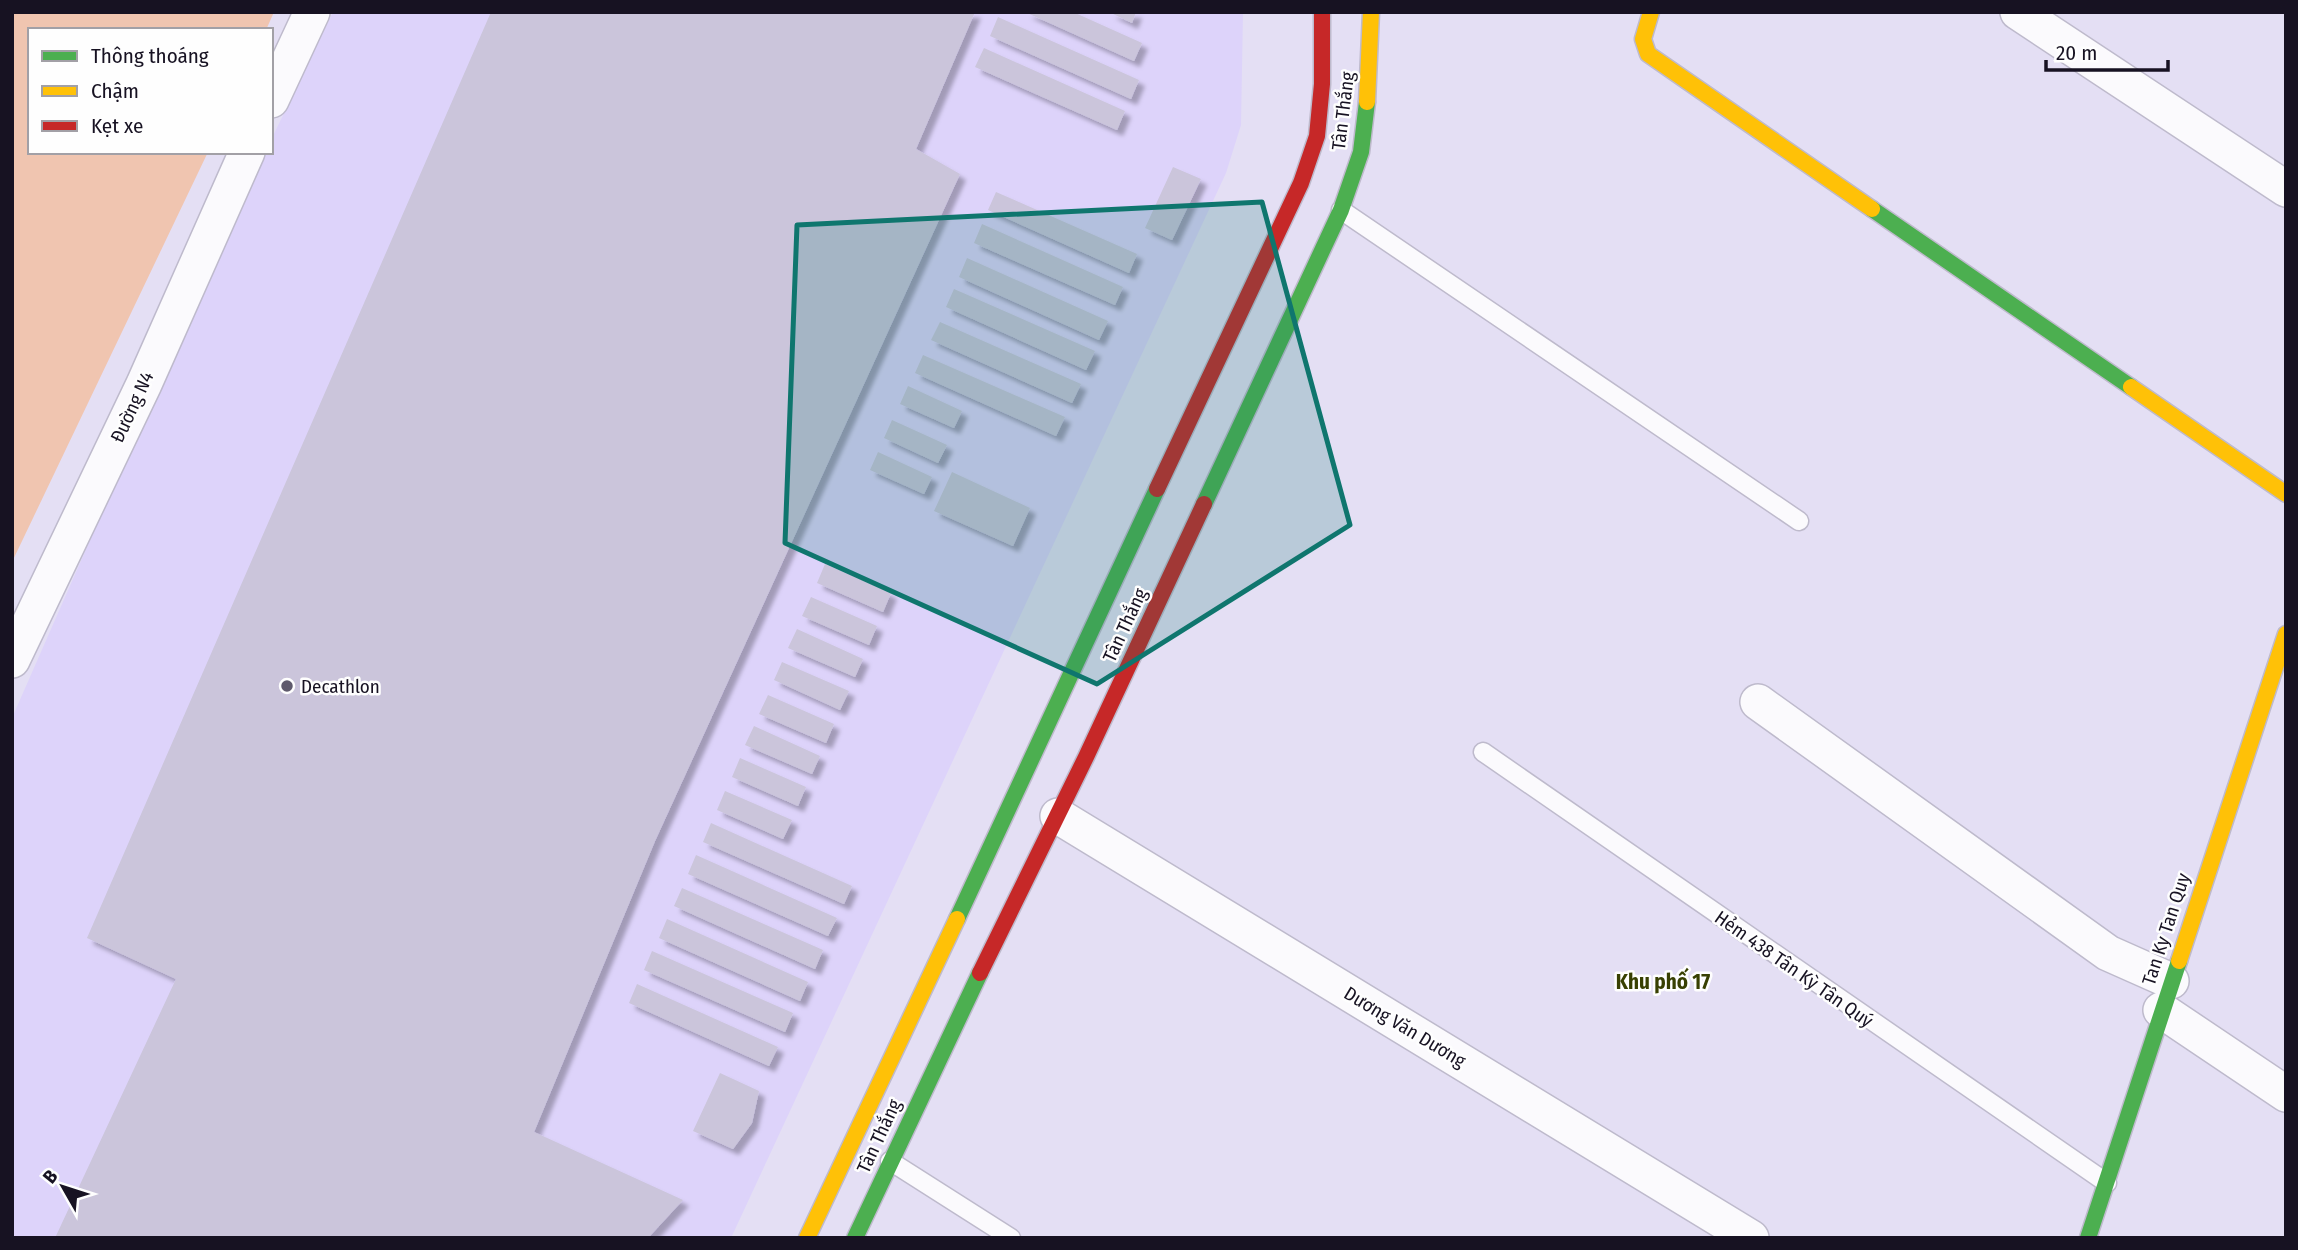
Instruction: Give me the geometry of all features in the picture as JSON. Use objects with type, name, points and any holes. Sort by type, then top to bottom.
[{"type":"street","points":[[273,96],[312,12]]},
{"type":"street","name":"Tân Thắng","points":[[807,1238],[1301,183],[1317,136],[1322,84],[1322,12]]},
{"type":"street","name":"Tân Thắng","points":[[855,1238],[1058,816],[1341,210],[1361,152],[1369,86],[1371,12]]},
{"type":"street","points":[[1651,12],[1642,34],[1642,46],[1648,54],[2286,494]]},
{"type":"street","points":[[2018,12],[2286,189]]},
{"type":"street","name":"Đường N4","points":[[12,660],[144,384],[246,154]]},
{"type":"street","name":"Tan Ky Tan Quy","points":[[2088,1238],[2286,634]]},
{"type":"street","points":[[1758,702],[2166,996],[2286,1094]]},
{"type":"street","name":"Dương Văn Dương","points":[[1058,816],[1751,1238]]},
{"type":"lane","points":[[1341,210],[1798,521]]},
{"type":"lane","name":"Hẻm 438 Tân Kỳ Tân Quý","points":[[1483,752],[2107,1183]]},
{"type":"lane","points":[[890,1161],[1011,1238]]},
{"type":"highlighted area","points":[[1262,202],[1350,525],[1097,684],[785,543],[797,225]]},
{"type":"shaded area","points":[[12,12],[274,12],[267,28],[28,28],[28,154],[207,154],[12,562]]},
{"type":"shaded area","points":[[333,12],[1243,12],[1241,125],[1226,173],[731,1238],[12,1238],[12,718],[202,285],[265,154],[273,154],[273,136]]},
{"type":"building","points":[[491,12],[975,12],[916,149],[960,174],[655,841],[534,1132],[683,1200],[648,1238],[55,1238],[176,979],[87,938]]},
{"type":"building","points":[[1025,12],[1073,12],[1142,43],[1134,61]]},
{"type":"building","points":[[1109,12],[1136,12],[1132,23]]},
{"type":"building","points":[[998,17],[1139,80],[1131,99],[990,36]]},
{"type":"building","points":[[984,48],[1125,111],[1117,130],[975,67]]},
{"type":"building","points":[[1173,167],[1201,179],[1172,240],[1145,228]]},
{"type":"building","points":[[996,192],[1137,254],[1129,273],[988,210]]},
{"type":"building","points":[[982,224],[1123,287],[1115,305],[974,243]]},
{"type":"building","points":[[967,258],[1108,321],[1099,340],[959,277]]},
{"type":"building","points":[[954,289],[1095,351],[1086,370],[946,307]]},
{"type":"building","points":[[940,322],[1081,384],[1072,403],[931,340]]},
{"type":"building","points":[[923,355],[1065,417],[1056,436],[915,373]]},
{"type":"building","points":[[908,386],[962,411],[954,428],[900,404]]},
{"type":"building","points":[[892,420],[947,445],[938,463],[884,438]]},
{"type":"building","points":[[878,452],[932,477],[924,494],[870,470]]},
{"type":"building","points":[[952,472],[1030,508],[1013,546],[934,511]]},
{"type":"building","points":[[825,564],[891,593],[883,612],[817,583]]},
{"type":"building","points":[[811,597],[877,626],[869,645],[802,616]]},
{"type":"building","points":[[797,629],[863,659],[855,677],[788,648]]},
{"type":"building","points":[[782,662],[849,691],[840,710],[774,680]]},
{"type":"building","points":[[768,695],[834,724],[826,743],[759,714]]},
{"type":"building","points":[[754,726],[820,756],[812,774],[745,745]]},
{"type":"building","points":[[740,758],[806,787],[798,806],[732,777]]},
{"type":"building","points":[[725,791],[792,820],[783,839],[717,810]]},
{"type":"building","points":[[711,823],[852,886],[844,904],[703,842]]},
{"type":"building","points":[[696,855],[837,918],[828,936],[688,874]]},
{"type":"building","points":[[682,888],[823,950],[815,969],[674,906]]},
{"type":"building","points":[[667,919],[808,982],[800,1001],[659,938]]},
{"type":"building","points":[[652,951],[793,1013],[785,1032],[644,970]]},
{"type":"building","points":[[637,984],[778,1047],[769,1066],[629,1003]]},
{"type":"building","points":[[720,1073],[759,1091],[752,1123],[733,1149],[693,1131]]},
{"type":"traffic: fast","points":[[1204,504],[1341,210],[1361,152],[1367,102]]},
{"type":"traffic: fast","points":[[1872,209],[2131,387]]},
{"type":"traffic: fast","points":[[957,919],[1157,489]]},
{"type":"traffic: fast","points":[[2088,1238],[2179,961]]},
{"type":"traffic: fast","points":[[855,1238],[980,973]]},
{"type":"traffic: slow","points":[[1367,102],[1371,12]]},
{"type":"traffic: slow","points":[[1651,12],[1643,39],[1648,54],[1872,209]]},
{"type":"traffic: slow","points":[[2131,387],[2286,494]]},
{"type":"traffic: slow","points":[[2179,961],[2286,634]]},
{"type":"traffic: slow","points":[[807,1238],[957,919]]},
{"type":"traffic: jam","points":[[1157,489],[1301,183],[1317,136],[1322,84],[1322,12]]},
{"type":"traffic: jam","points":[[980,973],[1086,757],[1204,504]]},
{"type":"place","name":"Decathlon","points":[[287,686]]},
{"type":"district","name":"Khu phố 17","points":[[1663,982]]}]
